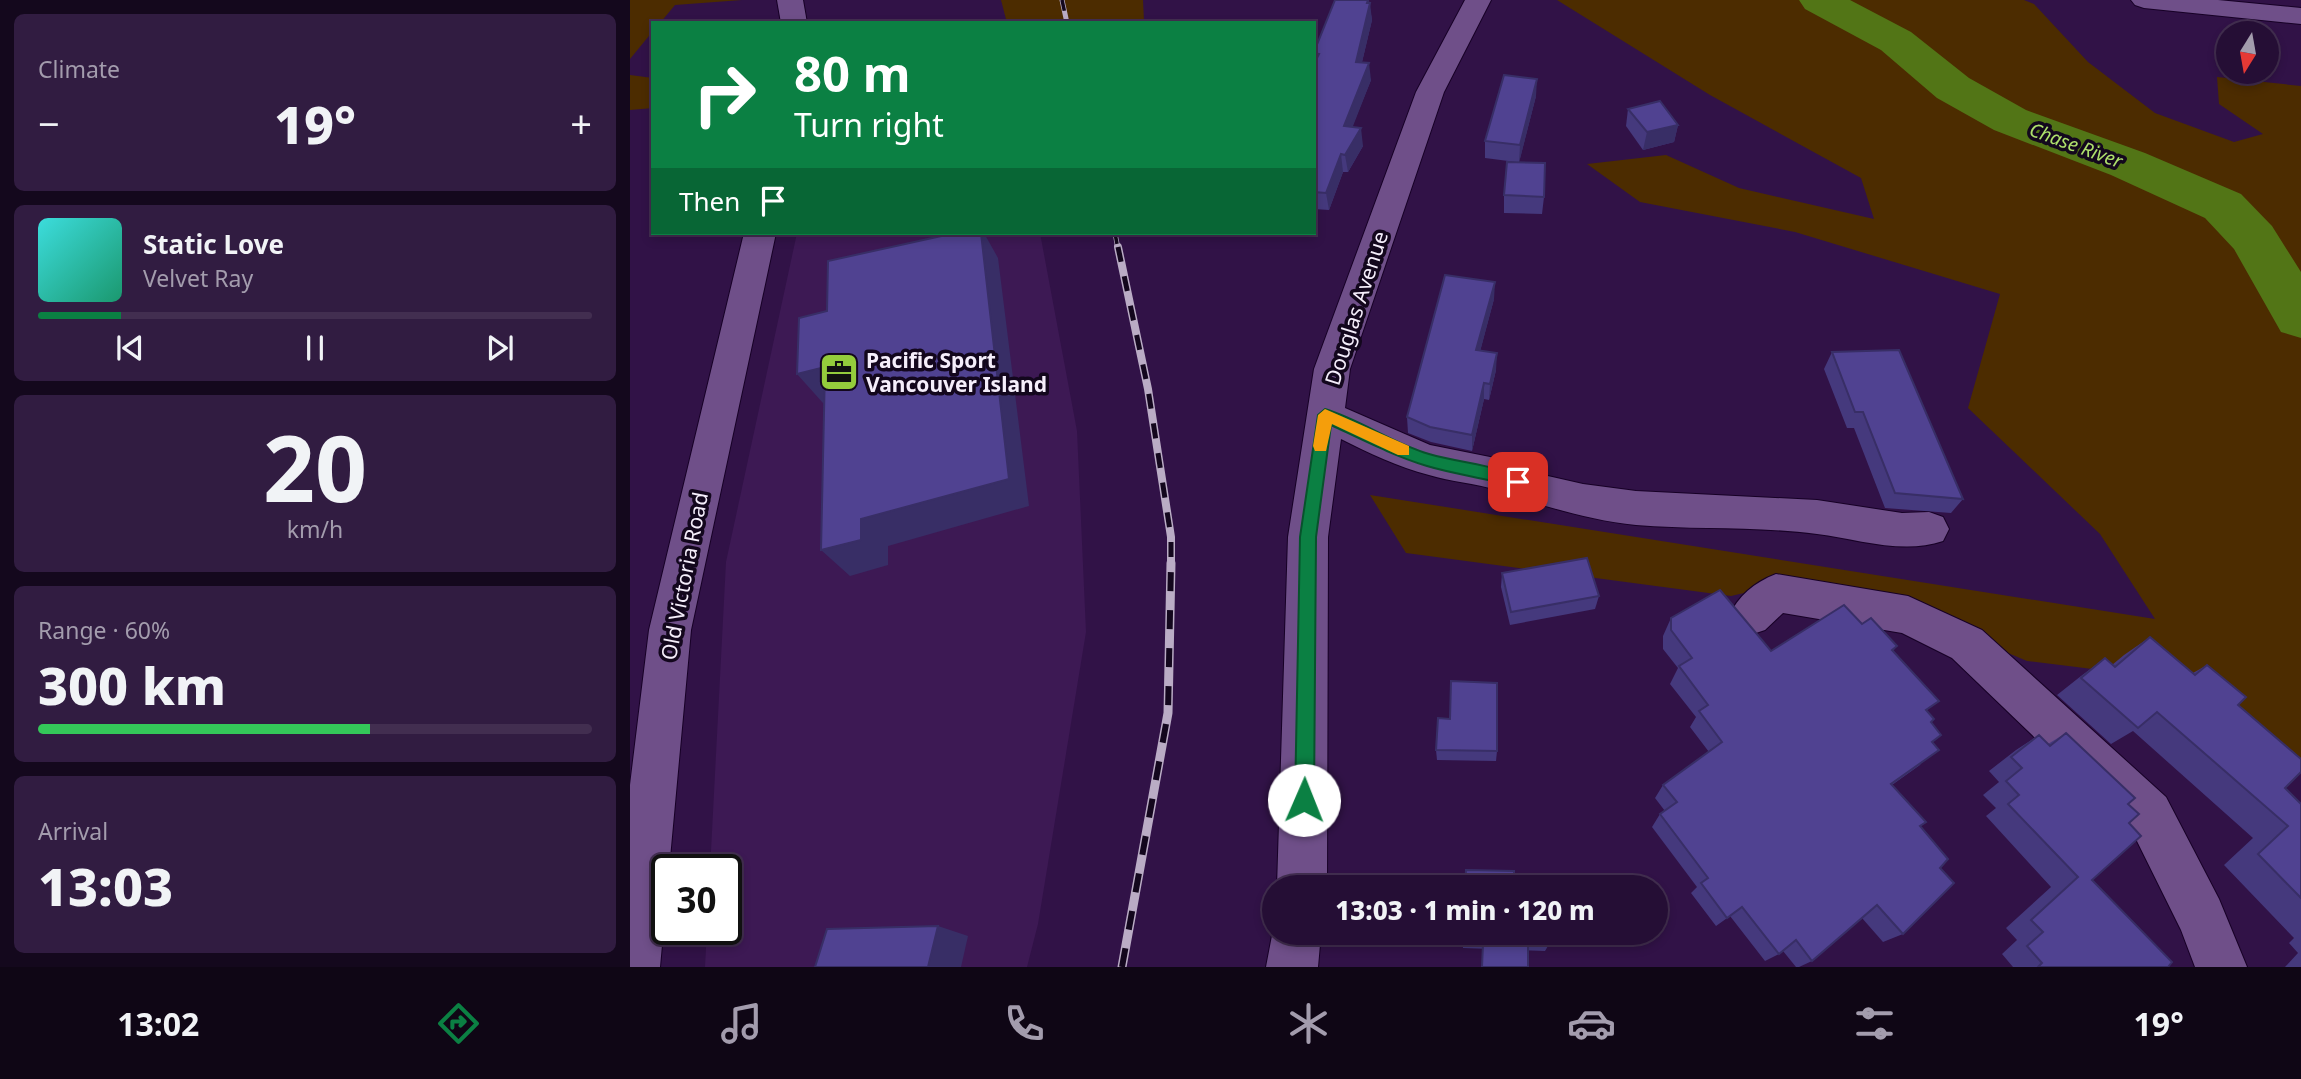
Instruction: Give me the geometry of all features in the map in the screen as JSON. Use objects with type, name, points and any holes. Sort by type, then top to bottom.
[{"type":"street","points":[[790,0],[794,21]]},
{"type":"street","name":"Douglas Avenue","points":[[1302,875],[1308,537],[1332,369],[1430,92],[1478,0]]},
{"type":"street","points":[[2144,0],[2301,16]]},
{"type":"street","name":"Old Victoria Road","points":[[634,967],[670,630],[760,235]]},
{"type":"street","points":[[1325,415],[1387,445],[1429,460],[1500,475],[1535,489],[1583,500],[1636,508],[1746,511],[1817,517],[1902,530],[1929,529]]},
{"type":"street","points":[[1750,616],[1776,593],[1908,615],[1967,644],[2149,814],[2201,917],[2221,967]]},
{"type":"street","points":[[1292,967],[1295,945]]},
{"type":"shaded area","points":[[630,0],[742,0],[675,5],[662,21],[651,21],[651,33],[630,59]]},
{"type":"shaded area","points":[[1001,0],[1143,0],[1144,21],[1006,21]]},
{"type":"shaded area","points":[[1557,0],[2024,0],[2034,4],[2088,62],[2155,113],[2234,142],[2263,134],[2219,104],[2218,84],[2301,86],[2301,759],[2205,683],[2027,661],[1899,607],[1779,585],[1731,596],[1406,553],[1370,495],[2155,619],[2100,534],[1968,408],[2000,294],[1795,232],[1640,202],[1587,164],[1666,155],[1739,188],[1874,219],[1861,178],[1710,95]]},
{"type":"shaded area","points":[[630,75],[651,78],[651,108],[630,110]]},
{"type":"shaded area","points":[[797,235],[1040,235],[1077,431],[1086,632],[1038,924],[1027,967],[705,967],[706,945],[742,945],[742,854],[711,854],[726,562]]},
{"type":"building","points":[[1335,0],[1368,0],[1367,3],[1370,3],[1356,62],[1369,63],[1344,126],[1361,128],[1345,155],[1341,154],[1326,193],[1316,192],[1316,60],[1319,54],[1316,53],[1316,47]]},
{"type":"building","points":[[1504,75],[1537,79],[1520,145],[1485,141]]},
{"type":"building","points":[[1660,101],[1678,125],[1647,132],[1628,109]]},
{"type":"building","points":[[1507,162],[1545,163],[1544,197],[1504,195]]},
{"type":"building","points":[[946,235],[981,235],[1009,479],[861,519],[861,540],[821,550],[825,367],[797,374],[799,318],[827,311],[828,261]]},
{"type":"building","points":[[1445,275],[1495,282],[1476,350],[1497,353],[1490,384],[1484,383],[1472,435],[1430,427],[1407,417]]},
{"type":"building","points":[[1899,350],[1963,499],[1895,493],[1863,412],[1855,412],[1832,352]]},
{"type":"building","points":[[1587,558],[1599,596],[1511,612],[1502,573]]},
{"type":"building","points":[[1720,590],[1771,651],[1844,605],[1862,624],[1871,618],[1897,646],[1892,650],[1939,701],[1926,710],[1934,719],[1931,722],[1941,735],[1932,742],[1939,750],[1891,784],[1926,822],[1920,826],[1948,859],[1940,868],[1954,883],[1903,934],[1877,905],[1812,961],[1796,940],[1779,954],[1742,907],[1727,918],[1701,883],[1708,878],[1660,814],[1677,802],[1663,785],[1722,742],[1699,711],[1708,705],[1679,666],[1692,658],[1671,630],[1671,618]]},
{"type":"building","points":[[2150,637],[2195,675],[2207,665],[2246,697],[2238,705],[2301,759],[2301,772],[2285,788],[2301,804],[2301,898],[2258,854],[2288,826],[2157,712],[2138,728],[2081,678],[2105,658],[2115,667]]},
{"type":"building","points":[[1451,681],[1497,683],[1497,751],[1436,750],[1438,718],[1450,719]]},
{"type":"building","points":[[2066,733],[2135,798],[2128,804],[2139,814],[2129,823],[2141,836],[2092,880],[2172,962],[2168,967],[2038,967],[2042,963],[2027,946],[2043,932],[2031,920],[2078,877],[2008,804],[2019,795],[2006,781],[2022,768],[2011,757],[2039,735],[2050,746]]},
{"type":"building","points":[[1466,870],[1514,871],[1514,875],[1466,875]]},
{"type":"building","points":[[938,926],[928,967],[815,967],[827,929]]},
{"type":"building","points":[[1483,945],[1528,945],[1528,967],[1482,967]]},
{"type":"waterway","name":"Chase River","points":[[1819,0],[1896,41],[1953,88],[2010,120],[2128,164],[2223,206],[2254,238],[2301,318]]},
{"type":"railway","points":[[1062,0],[1067,21]]},
{"type":"railway","points":[[1115,235],[1118,249]]},
{"type":"railway","points":[[1118,247],[1148,389],[1171,537],[1171,563]]},
{"type":"railway","points":[[1122,967],[1168,713],[1171,563]]},
{"type":"slow traffic","points":[[1321,446],[1325,415],[1404,451]]},
{"type":"place","name":"Pacific Sport Vancouver Island","points":[[839,372]]},
{"type":"route","points":[[1304,800],[1308,537],[1325,415],[1387,445],[1429,460],[1500,475],[1518,482]]}]
